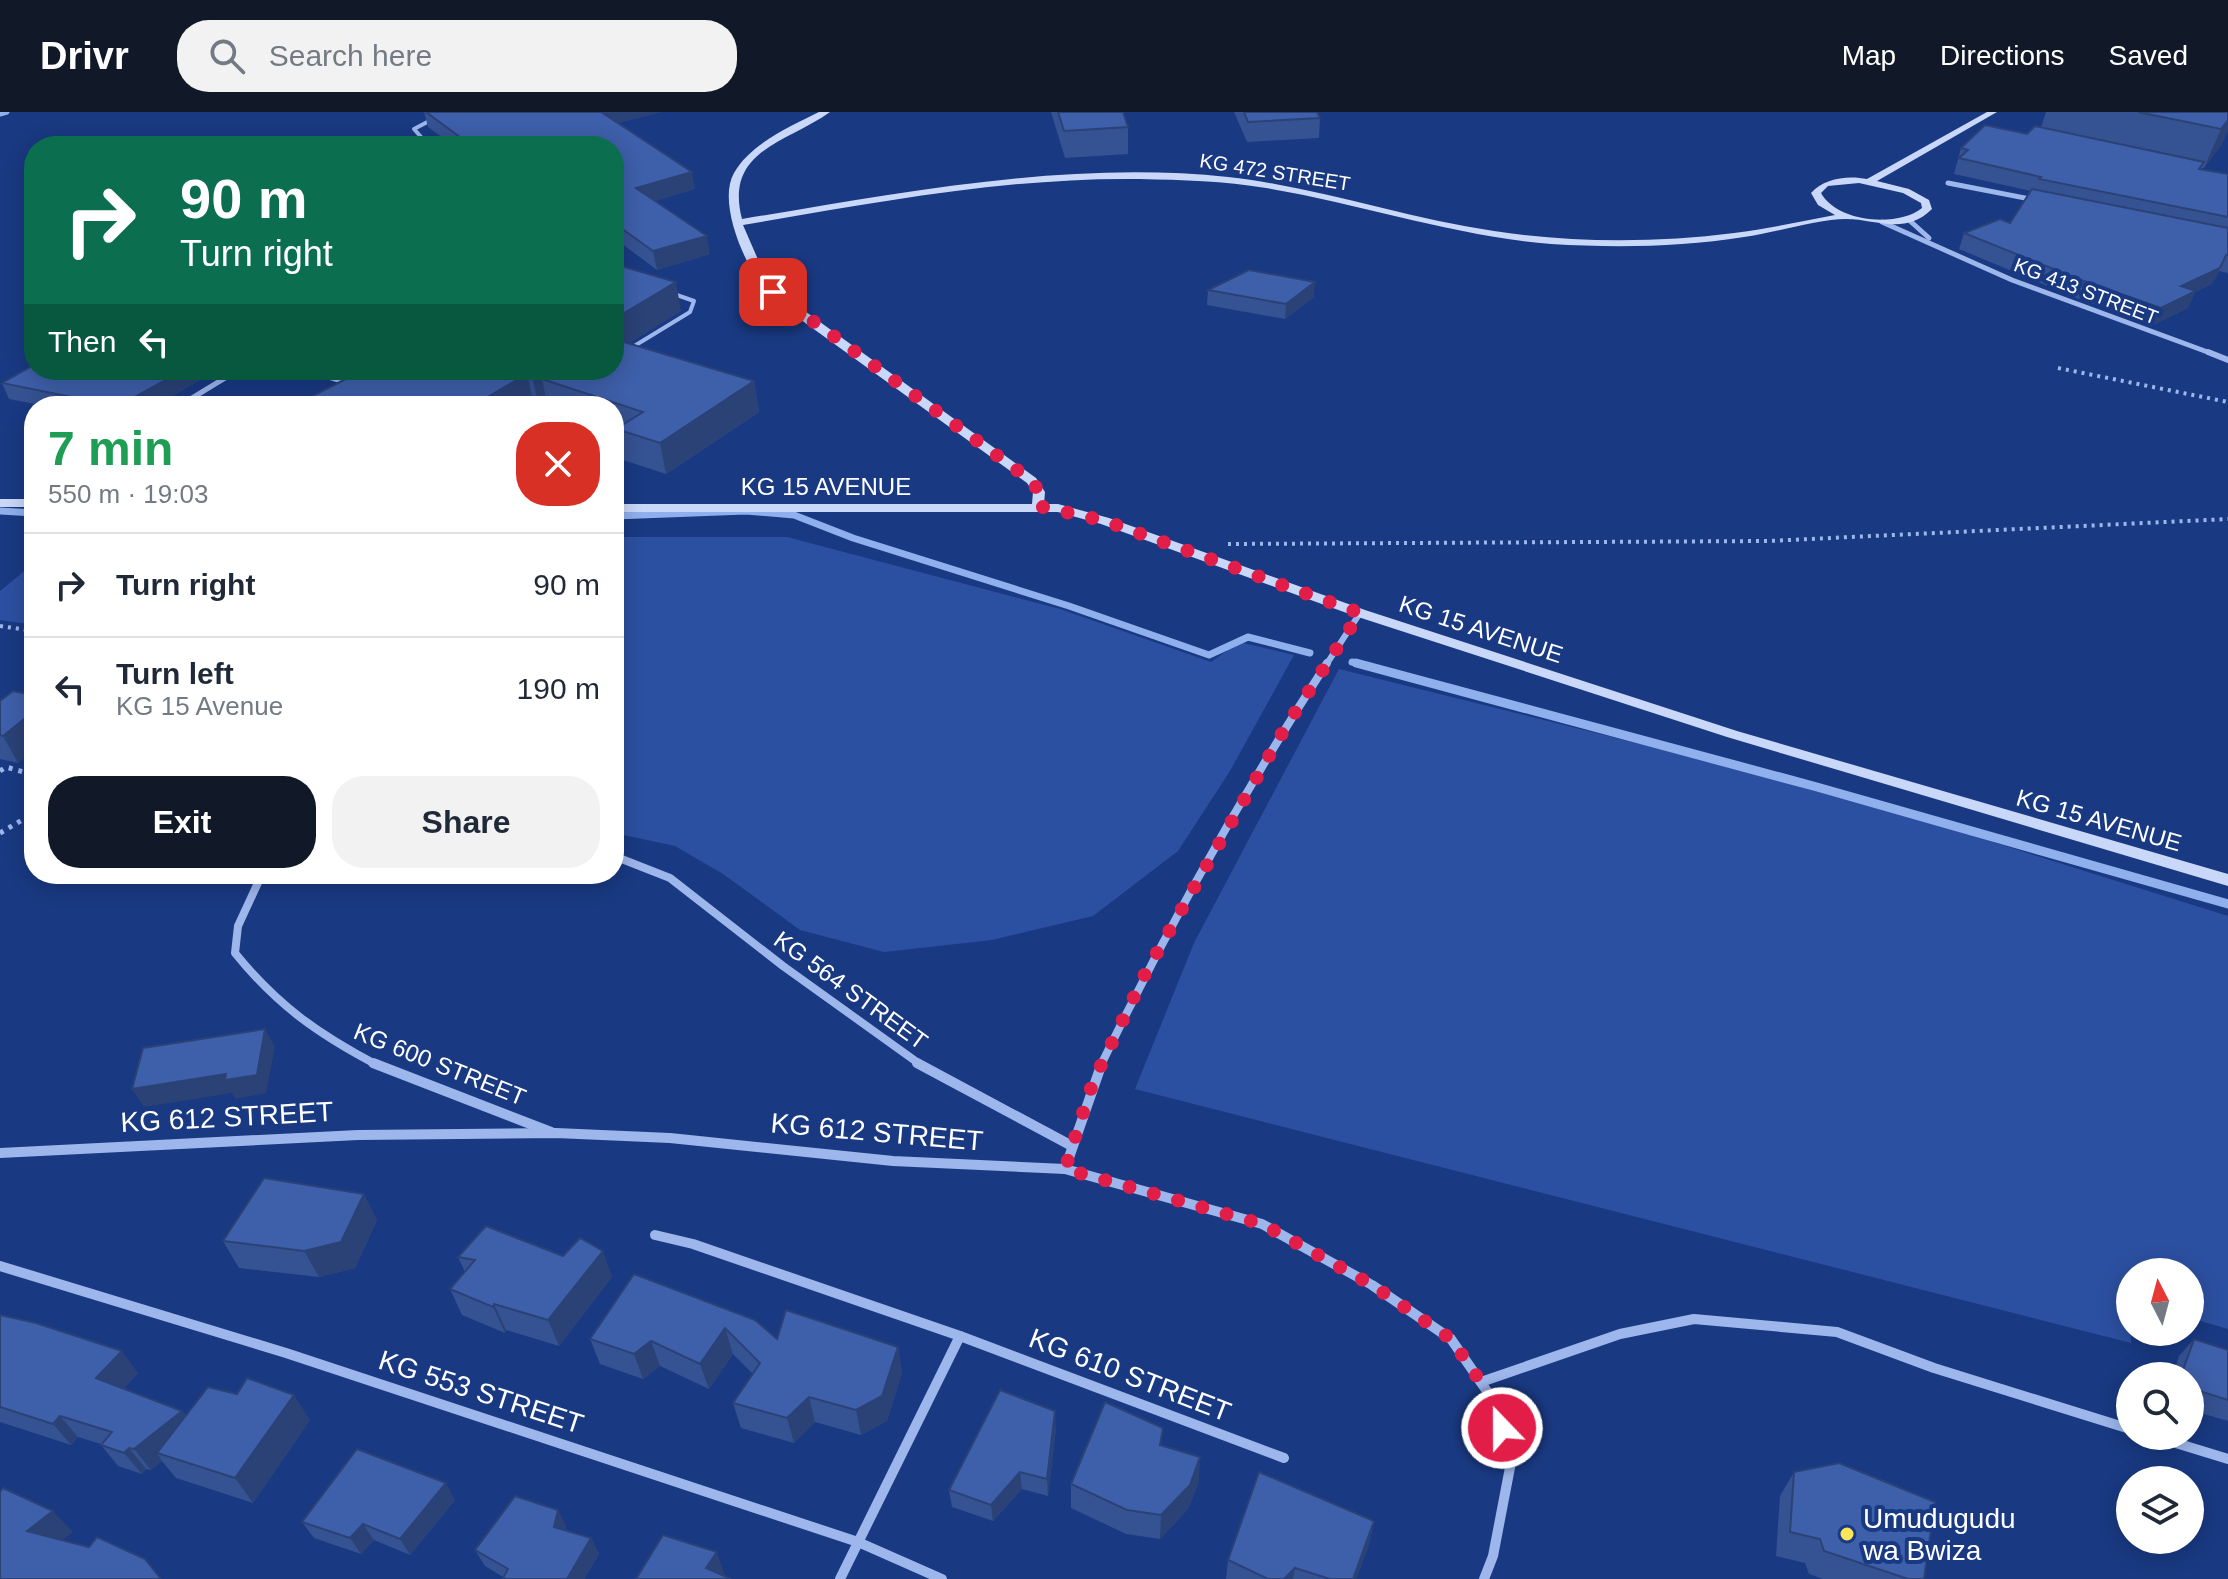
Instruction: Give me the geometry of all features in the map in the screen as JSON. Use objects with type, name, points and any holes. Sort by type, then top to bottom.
[{"type":"main road","points":[[826,112],[780,138],[738,173],[734,197],[737,223],[762,278],[773,292],[1032,481],[1039,492],[1038,506]]},
{"type":"main road","points":[[1870,181],[1993,112]]},
{"type":"main road","points":[[1890,171],[1900,187]]},
{"type":"main road","name":"KG 472 STREET","points":[[737,223],[934,194],[1048,182],[1154,176],[1221,179],[1276,186],[1436,223],[1524,238],[1600,242],[1672,240],[1736,235],[1847,216]]},
{"type":"main road","points":[[1846,180],[1900,187],[1924,202],[1923,213],[1909,220],[1882,222],[1847,216],[1824,206],[1816,193],[1825,184],[1846,180]]},
{"type":"main road","points":[[1805,224],[1824,206]]},
{"type":"main road","points":[[0,503],[24,502]]},
{"type":"main road","name":"KG 15 AVENUE","points":[[624,508],[1038,506],[1105,521],[1360,613],[1833,765],[2228,880]]},
{"type":"street","points":[[1972,123],[1988,126]]},
{"type":"street","points":[[1948,183],[2042,202]]},
{"type":"street","name":"KG 413 STREET","points":[[1909,220],[1936,244]]},
{"type":"street","name":"KG 413 STREET","points":[[1882,222],[2012,280],[2228,360]]},
{"type":"street","points":[[1065,1169],[1093,1082],[1146,972],[1285,728],[1360,613]]},
{"type":"street","name":"KG 564 STREET","points":[[624,860],[670,878],[783,966],[917,1063],[1072,1146]]},
{"type":"street","name":"KG 600 STREET","points":[[257,884],[238,926],[235,953],[255,983],[285,1010],[361,1058],[556,1133]]},
{"type":"street","name":"KG 612 STREET","points":[[0,1153],[358,1135],[556,1133],[670,1138],[893,1161],[1065,1169],[1262,1224],[1372,1285],[1451,1339],[1493,1400],[1512,1457],[1493,1556],[1484,1579]]},
{"type":"street","name":"KG 610 STREET","points":[[655,1235],[693,1244],[960,1336],[1284,1458]]},
{"type":"street","name":"KG 553 STREET","points":[[0,1266],[286,1353],[858,1542],[942,1579]]},
{"type":"street","points":[[1481,1382],[1620,1334],[1694,1319],[1837,1332],[1934,1368],[2116,1425]]},
{"type":"street","points":[[840,1579],[960,1336]]},
{"type":"street","points":[[2199,1450],[2228,1459]]},
{"type":"lane","points":[[420,136],[414,129],[419,124],[440,117]]},
{"type":"lane","points":[[624,353],[680,319],[694,305],[691,299],[658,290]]},
{"type":"lane","points":[[195,396],[222,380]]},
{"type":"lane","points":[[338,380],[358,386]]},
{"type":"path","points":[[2058,368],[2228,402]]},
{"type":"path","points":[[1218,544],[1768,541],[2228,519]]},
{"type":"path","points":[[0,626],[24,630]]},
{"type":"path","points":[[0,771],[6,767],[24,772]]},
{"type":"path","points":[[0,841],[2,833],[24,819]]},
{"type":"shaded area","points":[[624,537],[787,537],[1060,609],[1211,662],[1239,642],[1294,655],[1230,771],[1178,851],[1093,916],[992,940],[884,952],[800,930],[723,874],[675,846],[624,835]]},
{"type":"shaded area","points":[[24,571],[24,624],[0,620],[0,591]]},
{"type":"shaded area","points":[[1339,669],[1664,750],[1916,818],[2228,916],[2228,1329],[2204,1322],[2204,1258],[2116,1258],[2116,1339],[1135,1089],[1194,943]]},
{"type":"building","points":[[426,112],[601,112],[692,172],[636,188],[707,236],[653,251],[624,230],[624,136],[458,136]]},
{"type":"building","points":[[1058,112],[1123,112],[1128,127],[1064,131]]},
{"type":"building","points":[[1244,112],[1317,112],[1320,118],[1248,122]]},
{"type":"building","points":[[2138,112],[2228,112],[2228,120],[2221,129]]},
{"type":"building","points":[[1985,125],[2027,134],[2035,126],[2204,162],[2199,169],[2228,174],[2228,217],[2039,179],[2041,177],[1959,158],[1968,150],[1961,148]]},
{"type":"building","points":[[2032,189],[2228,228],[2228,255],[2220,268],[2181,286],[2196,291],[2161,308],[1964,233],[2000,219],[2010,223]]},
{"type":"building","points":[[624,267],[676,282],[624,313]]},
{"type":"building","points":[[1249,270],[1315,282],[1286,304],[1208,290]]},
{"type":"building","points":[[624,342],[754,381],[660,443],[624,432],[624,424],[643,412],[624,406],[624,396],[594,396],[545,380],[624,380]]},
{"type":"building","points":[[24,371],[24,380],[165,380],[136,396],[66,396],[2,383]]},
{"type":"building","points":[[344,380],[517,380],[489,396],[313,396]]},
{"type":"building","points":[[13,691],[24,693],[24,719],[3,736],[0,735],[0,701]]},
{"type":"building","points":[[265,1029],[257,1075],[225,1080],[226,1074],[132,1089],[143,1048]]},
{"type":"building","points":[[264,1178],[364,1194],[341,1242],[304,1251],[223,1241]]},
{"type":"building","points":[[486,1226],[563,1256],[580,1238],[603,1251],[548,1320],[494,1304],[493,1307],[450,1289],[475,1260],[458,1257]]},
{"type":"building","points":[[634,1274],[755,1320],[777,1339],[786,1310],[898,1347],[882,1396],[856,1410],[809,1397],[787,1418],[733,1403],[760,1363],[725,1328],[700,1364],[651,1341],[634,1354],[590,1339]]},
{"type":"building","points":[[0,1315],[36,1323],[122,1351],[96,1378],[182,1411],[134,1449],[129,1448],[124,1453],[101,1445],[112,1432],[60,1416],[53,1424],[0,1407]]},
{"type":"building","points":[[2204,1342],[2228,1350],[2228,1400],[2204,1392],[2204,1362],[2186,1362],[2192,1346],[2204,1346]]},
{"type":"building","points":[[247,1378],[294,1395],[235,1478],[157,1453],[208,1387],[237,1394]]},
{"type":"building","points":[[1000,1390],[1055,1411],[1047,1479],[1020,1472],[991,1505],[949,1490]]},
{"type":"building","points":[[1105,1402],[1163,1428],[1160,1445],[1200,1457],[1190,1485],[1161,1515],[1127,1510],[1071,1484]]},
{"type":"building","points":[[357,1449],[446,1483],[400,1539],[363,1524],[350,1538],[302,1522]]},
{"type":"building","points":[[1839,1463],[1935,1502],[1924,1579],[1908,1579],[1824,1551],[1820,1539],[1790,1532],[1794,1472]]},
{"type":"building","points":[[1259,1472],[1374,1521],[1353,1579],[1330,1579],[1295,1568],[1284,1579],[1268,1579],[1228,1560]]},
{"type":"building","points":[[3,1488],[53,1511],[27,1531],[89,1547],[97,1537],[145,1559],[161,1579],[0,1579],[0,1492]]},
{"type":"building","points":[[515,1496],[558,1510],[554,1527],[591,1538],[567,1579],[503,1578],[508,1569],[475,1550]]},
{"type":"building","points":[[663,1535],[717,1552],[706,1568],[731,1579],[636,1579]]},
{"type":"waterway","points":[[0,114],[7,112]]},
{"type":"waterway","points":[[0,511],[24,512]]},
{"type":"waterway","points":[[624,516],[746,511],[794,515],[853,538],[1069,606],[1209,655],[1248,637],[1310,653]]},
{"type":"waterway","points":[[1352,662],[1356,663]]},
{"type":"waterway","points":[[1356,663],[1364,665]]},
{"type":"waterway","points":[[1356,663],[1817,787],[2228,904]]},
{"type":"place","name":"Umudugudu wa Bwiza","points":[[1847,1534]]},
{"type":"route","points":[[773,292],[1032,481],[1039,492],[1038,506],[1058,508],[1105,521],[1360,613],[1285,728],[1146,972],[1093,1082],[1065,1169],[1262,1224],[1372,1285],[1451,1339],[1493,1400],[1502,1428]]}]
